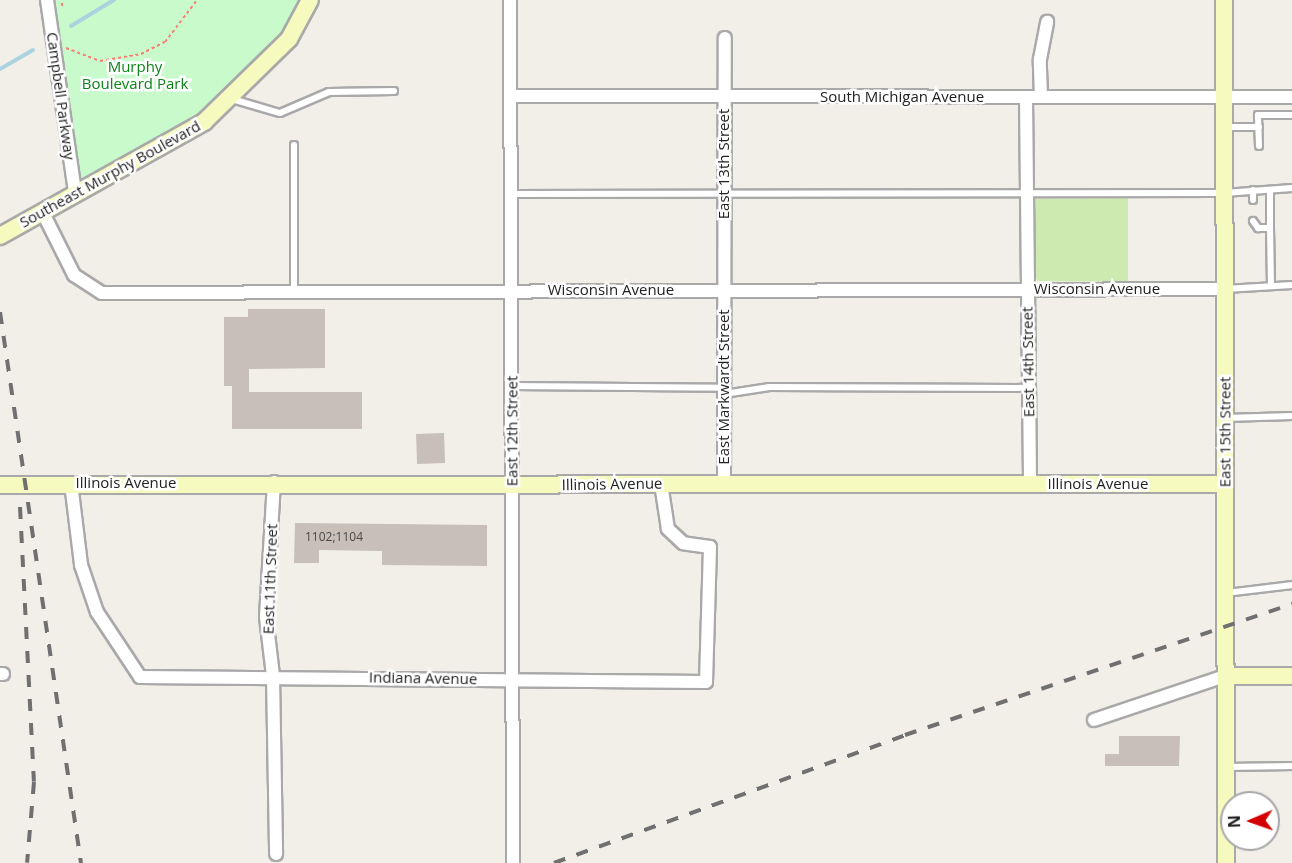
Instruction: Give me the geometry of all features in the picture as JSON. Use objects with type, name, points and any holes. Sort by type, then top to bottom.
[{"type":"street","name":"Campbell Parkway","points":[[47,0],[75,192]]},
{"type":"street","name":"Southeast Murphy Boulevard","points":[[0,236],[75,192],[204,122],[289,39],[310,0]]},
{"type":"street","name":"East 12th Street","points":[[510,0],[513,863]]},
{"type":"street","name":"East 15th Street","points":[[1224,0],[1226,863]]},
{"type":"street","points":[[1041,97],[1040,59],[1047,22]]},
{"type":"street","name":"East 13th Street","points":[[723,290],[725,38]]},
{"type":"street","name":"South Michigan Avenue","points":[[511,96],[1292,97]]},
{"type":"street","name":"East 14th Street","points":[[1026,97],[1030,483]]},
{"type":"street","name":"Wisconsin Avenue","points":[[42,211],[74,275],[102,293],[1224,289]]},
{"type":"street","name":"East Markwardt Street","points":[[723,290],[724,483]]},
{"type":"street","name":"Illinois Avenue","points":[[0,485],[274,482],[512,485],[1225,484]]},
{"type":"street","name":"East 11th Street","points":[[274,482],[266,618],[273,676],[276,854]]},
{"type":"street","name":"Indiana Avenue","points":[[71,483],[81,565],[97,612],[140,677],[273,676],[706,682],[710,547],[683,543],[668,528],[661,484]]},
{"type":"street","points":[[1094,720],[1225,676],[1292,676]]},
{"type":"lane","points":[[228,98],[280,113],[329,92],[394,91]]},
{"type":"lane","points":[[1259,146],[1258,115],[1292,115]]},
{"type":"lane","points":[[1224,127],[1259,127]]},
{"type":"lane","points":[[294,145],[294,292]]},
{"type":"lane","points":[[512,194],[1224,193],[1292,188]]},
{"type":"lane","points":[[1270,189],[1271,286]]},
{"type":"lane","points":[[1253,190],[1254,200]]},
{"type":"lane","points":[[1253,220],[1258,228],[1270,228]]},
{"type":"lane","points":[[1224,289],[1292,285]]},
{"type":"lane","points":[[512,386],[724,391],[770,387],[1028,388]]},
{"type":"lane","points":[[1224,418],[1292,416]]},
{"type":"lane","points":[[1226,593],[1292,585]]},
{"type":"lane","points":[[1226,766],[1292,766]]},
{"type":"path","points":[[62,0],[62,7]]},
{"type":"path","points":[[65,38],[66,48],[100,61],[141,54],[165,42],[197,0]]},
{"type":"green space","name":"Murphy Boulevard Park","points":[[47,0],[310,0],[289,39],[204,122],[75,192]]},
{"type":"green space","points":[[1128,198],[1128,282],[1038,281],[1033,274],[1033,199]]},
{"type":"building","points":[[248,309],[325,309],[325,368],[249,369],[249,392],[362,392],[362,429],[232,429],[232,386],[224,386],[224,317],[248,317]]},
{"type":"building","points":[[444,433],[445,463],[417,464],[416,434]]},
{"type":"building","points":[[295,523],[487,525],[487,566],[382,565],[382,551],[319,550],[319,563],[294,563]]},
{"type":"building","points":[[1119,736],[1180,736],[1179,766],[1105,766],[1105,754],[1119,754]]},
{"type":"waterway","points":[[71,26],[114,0]]},
{"type":"waterway","points":[[0,69],[33,50]]},
{"type":"railway","points":[[0,312],[81,863]]},
{"type":"railway","points":[[20,507],[34,782],[27,863]]},
{"type":"railway","points":[[554,863],[905,735],[1292,604]]}]
